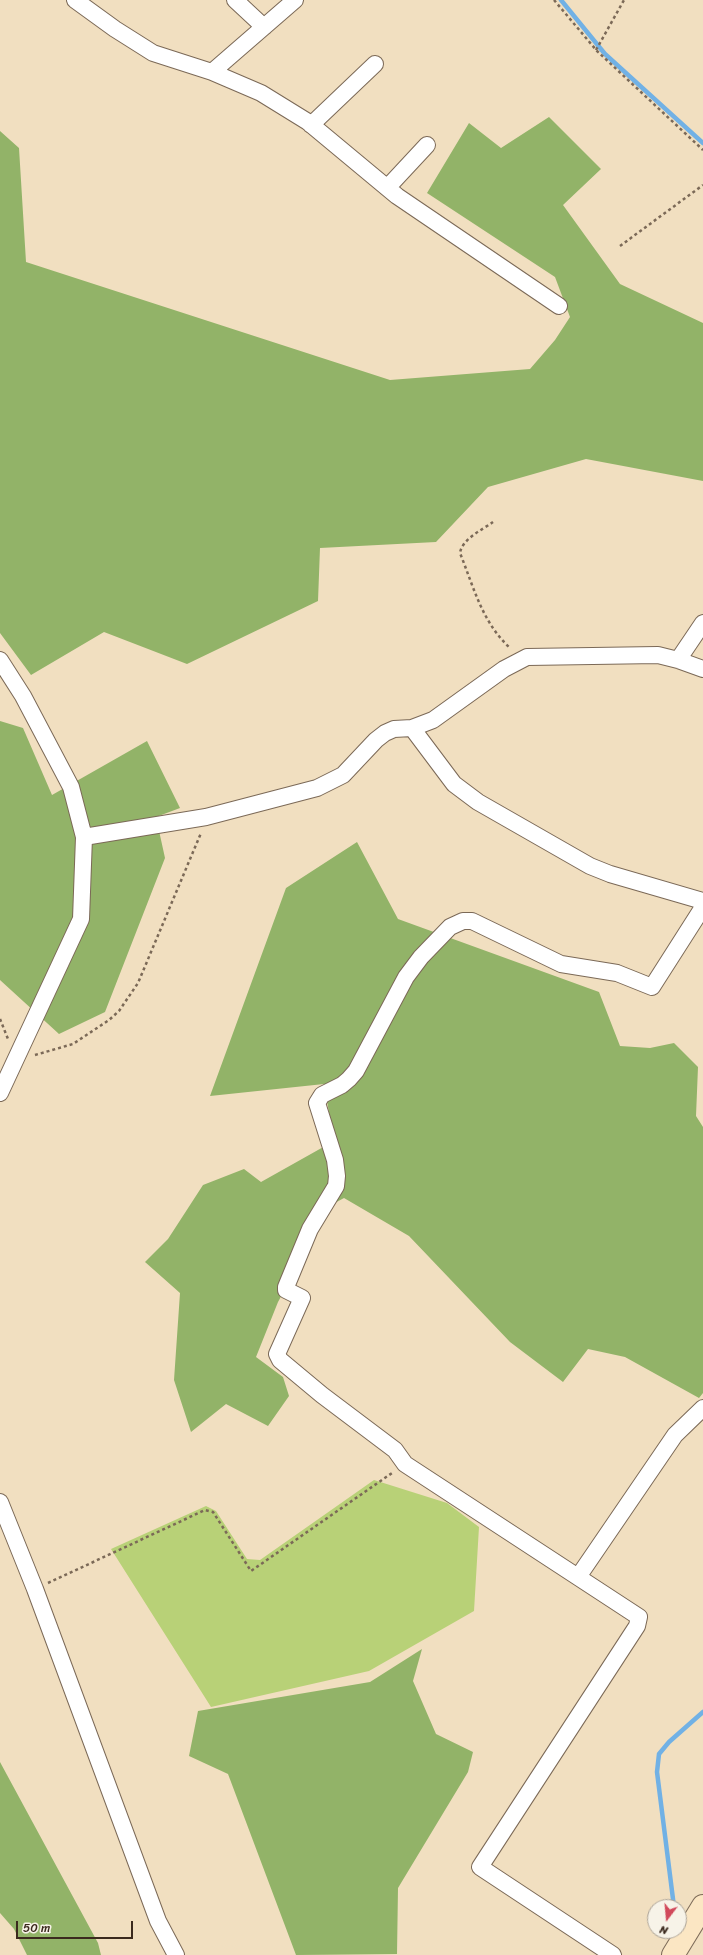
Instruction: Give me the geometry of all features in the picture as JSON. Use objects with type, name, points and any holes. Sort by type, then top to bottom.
[{"type":"main road","points":[[673,1955],[703,1906]]},
{"type":"street","points":[[75,0],[115,29],[152,52],[212,72],[261,92],[311,125],[387,188],[559,306]]},
{"type":"street","points":[[235,0],[264,26]]},
{"type":"street","points":[[212,72],[295,0]]},
{"type":"street","points":[[311,125],[375,64]]},
{"type":"street","points":[[387,188],[427,145]]},
{"type":"street","points":[[678,660],[703,623]]},
{"type":"street","points":[[84,837],[206,817],[317,788],[343,775],[376,740],[385,733],[394,729],[412,728],[433,720],[504,669],[527,657],[542,655],[658,655],[703,669]]},
{"type":"street","points":[[0,660],[23,696],[71,787],[84,837],[80,919],[0,1093]]},
{"type":"street","points":[[412,728],[454,784],[478,802],[590,866],[703,901]]},
{"type":"street","points":[[614,1955],[480,1867],[637,1626],[639,1617],[405,1464],[395,1450],[322,1395],[280,1360],[277,1354],[302,1298],[286,1290],[286,1287],[310,1229],[336,1186],[337,1176],[335,1160],[317,1103],[318,1098],[349,1079],[383,1023],[406,977],[450,927],[457,923],[472,921],[561,964],[617,973],[652,987],[703,907]]},
{"type":"street","points":[[578,1577],[675,1436],[703,1408]]},
{"type":"street","points":[[0,1502],[35,1589],[158,1921],[176,1955]]},
{"type":"path","points":[[554,0],[596,50],[703,150]]},
{"type":"path","points":[[596,50],[624,0]]},
{"type":"path","points":[[620,246],[703,185]]},
{"type":"path","points":[[493,522],[466,541],[461,546],[460,553],[486,620],[498,637],[522,660]]},
{"type":"path","points":[[16,1059],[73,1044],[109,1020],[119,1011],[138,983],[201,834],[206,817]]},
{"type":"path","points":[[35,1589],[205,1510],[213,1512],[251,1571],[405,1464]]},
{"type":"green space","points":[[549,117],[601,169],[563,205],[620,284],[703,323],[703,481],[586,459],[488,487],[436,542],[320,548],[318,601],[187,664],[104,632],[31,675],[0,633],[0,131],[19,148],[26,262],[390,380],[530,369],[555,340],[570,317],[555,277],[427,193],[469,123],[501,148]]},
{"type":"green space","points":[[0,721],[23,728],[52,795],[147,741],[180,808],[156,817],[165,858],[105,1012],[59,1034],[0,980]]},
{"type":"green space","points":[[357,842],[398,919],[599,992],[620,1046],[650,1048],[674,1043],[698,1067],[696,1116],[703,1127],[703,1393],[699,1398],[625,1357],[588,1349],[563,1382],[510,1342],[409,1236],[344,1198],[331,1205],[278,1302],[256,1357],[283,1377],[289,1396],[268,1426],[226,1404],[191,1432],[174,1380],[180,1293],[145,1262],[168,1239],[203,1185],[244,1169],[261,1182],[334,1141],[324,1084],[210,1096],[286,888]]},
{"type":"green space","points":[[374,1480],[447,1503],[479,1527],[474,1611],[369,1671],[211,1707],[111,1549],[206,1506],[216,1511],[247,1559],[260,1560]]},
{"type":"green space","points":[[422,1649],[413,1681],[436,1734],[473,1752],[468,1772],[398,1888],[397,1954],[296,1955],[228,1774],[189,1756],[198,1711],[370,1682]]},
{"type":"green space","points":[[0,1762],[98,1943],[101,1955],[27,1955],[14,1929],[0,1913]]},
{"type":"waterway","points":[[561,0],[605,54],[703,143]]},
{"type":"waterway","points":[[673,1899],[657,1772],[659,1754],[669,1742],[703,1712]]}]
